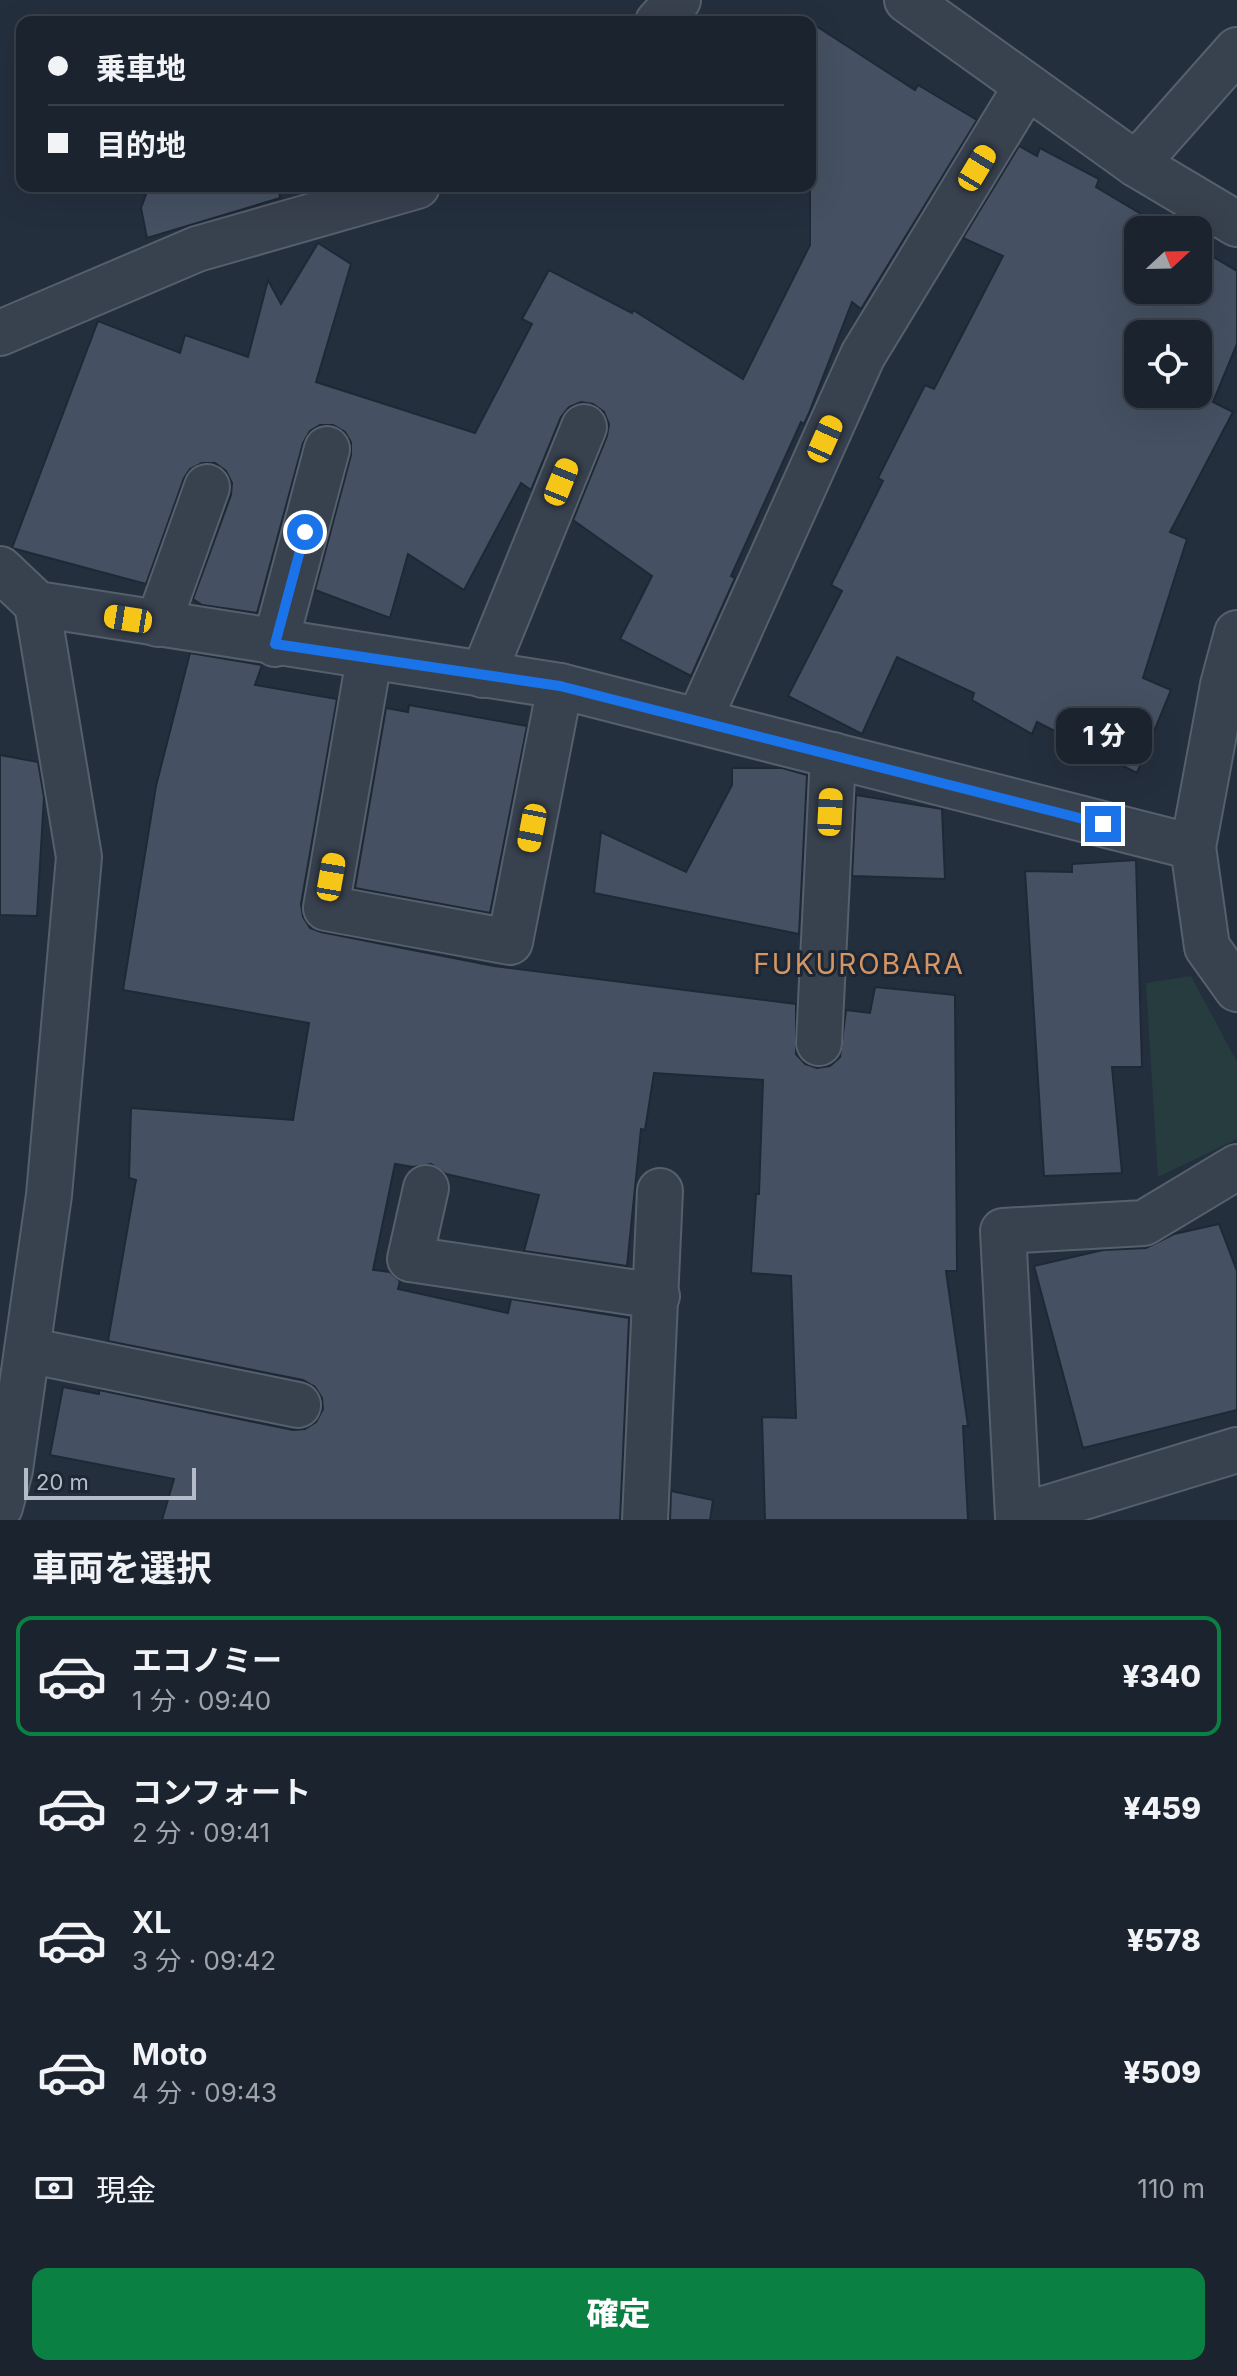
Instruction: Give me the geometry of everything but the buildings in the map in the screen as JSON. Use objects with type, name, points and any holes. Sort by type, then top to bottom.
[{"type":"street","points":[[663,16],[678,0]]},
{"type":"street","points":[[907,0],[1136,164],[1237,224]]},
{"type":"street","points":[[1136,164],[1237,50]]},
{"type":"street","points":[[699,720],[863,355],[1026,87]]},
{"type":"street","points":[[0,333],[197,249],[396,192]]},
{"type":"street","points":[[483,675],[584,427]]},
{"type":"street","points":[[275,644],[327,449]]},
{"type":"street","points":[[158,624],[207,487]]},
{"type":"street","points":[[0,569],[37,604],[369,659],[560,686],[1193,847]]},
{"type":"street","points":[[0,1507],[8,1427],[27,1350],[49,1195],[79,857],[37,604]]},
{"type":"street","points":[[1237,633],[1223,685],[1193,847],[1207,947],[1237,989]]},
{"type":"street","points":[[369,659],[326,908],[510,942],[560,686]]},
{"type":"street","points":[[819,1043],[833,755]]},
{"type":"street","points":[[1237,1167],[1144,1223],[1003,1231],[1018,1517],[1237,1450]]},
{"type":"street","points":[[426,1188],[410,1259],[657,1296]]},
{"type":"street","points":[[645,1520],[660,1191]]},
{"type":"street","points":[[27,1350],[298,1405]]},
{"type":"green space","points":[[1191,976],[1237,1062],[1237,1139],[1158,1177],[1146,983]]},
{"type":"district","name":"FUKUROBARA","points":[[859,964]]},
{"type":"route","points":[[305,532],[275,644],[560,686],[1103,824]]}]
